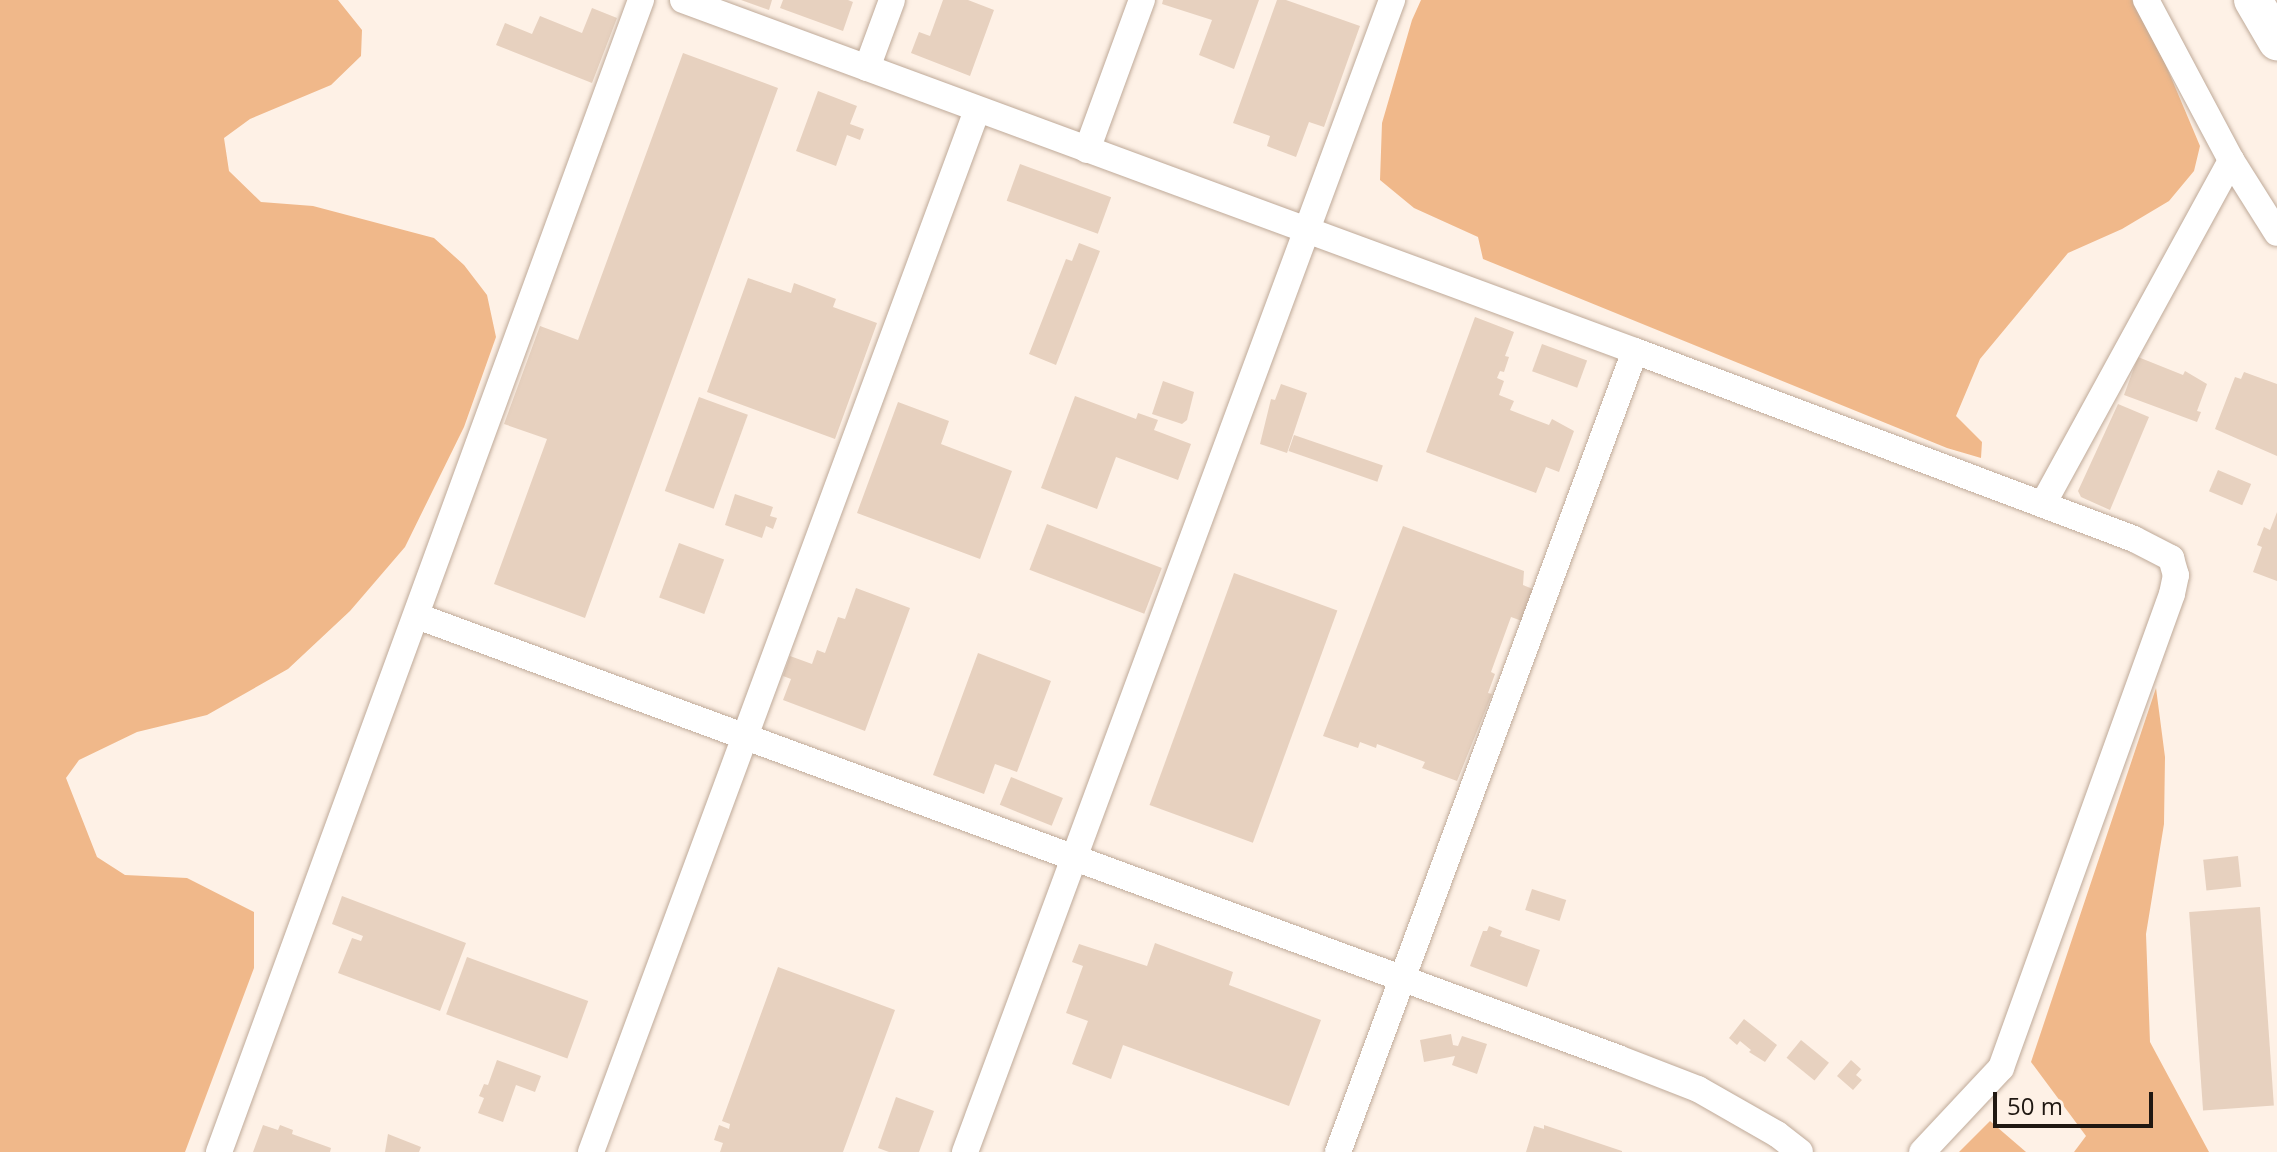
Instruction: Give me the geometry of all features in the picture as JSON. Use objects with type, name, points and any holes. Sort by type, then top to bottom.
[{"type":"highway","points":[[2253,0],[2277,41]]},
{"type":"highway","points":[[2272,0],[2277,9]]},
{"type":"street","points":[[219,1152],[641,0]]},
{"type":"street","points":[[683,0],[1635,351],[2043,504],[2164,553],[2174,567],[2175,583],[2001,1068],[1922,1152]]},
{"type":"street","points":[[867,68],[892,0]]},
{"type":"street","points":[[1087,150],[1142,0]]},
{"type":"street","points":[[965,1152],[1392,0]]},
{"type":"street","points":[[2146,0],[2231,160],[2277,233]]},
{"type":"street","points":[[591,1152],[743,734],[977,110]]},
{"type":"street","points":[[2043,504],[2231,160]]},
{"type":"street","points":[[1338,1152],[1635,351]]},
{"type":"street","points":[[417,616],[1698,1089],[1756,1121],[1800,1152]]},
{"type":"shaded area","points":[[0,0],[338,0],[362,30],[361,56],[331,85],[250,119],[224,138],[229,171],[261,202],[313,206],[434,238],[464,265],[487,295],[496,337],[464,427],[405,547],[350,611],[288,669],[207,715],[137,732],[79,760],[66,778],[97,857],[125,875],[187,878],[254,912],[254,968],[185,1152],[0,1152]]},
{"type":"shaded area","points":[[1421,0],[2132,0],[2165,63],[2200,146],[2194,171],[2169,201],[2122,229],[2068,253],[1980,359],[1956,416],[1982,442],[1981,458],[1947,448],[1483,259],[1478,237],[1414,208],[1380,180],[1382,123],[1412,20]]},
{"type":"shaded area","points":[[2156,688],[2165,757],[2164,824],[2146,934],[2150,1042],[2209,1152],[2074,1152],[2086,1136],[2031,1062]]},
{"type":"shaded area","points":[[1990,1121],[2026,1152],[1959,1152]]},
{"type":"building","points":[[741,0],[772,0],[769,10]]},
{"type":"building","points":[[783,0],[853,2],[843,31],[780,8]]},
{"type":"building","points":[[943,0],[968,0],[994,10],[970,76],[911,53],[919,32],[930,36]]},
{"type":"building","points":[[1163,0],[1259,0],[1234,69],[1199,55],[1212,20],[1162,4]]},
{"type":"building","points":[[1277,0],[1286,0],[1360,26],[1324,127],[1309,122],[1296,157],[1267,146],[1270,136],[1233,123]]},
{"type":"building","points":[[592,8],[617,18],[592,83],[496,45],[505,23],[532,34],[540,16],[582,33]]},
{"type":"building","points":[[683,53],[778,88],[585,618],[494,584],[547,439],[504,424],[540,326],[578,340]]},
{"type":"building","points":[[818,91],[857,106],[850,124],[864,129],[860,140],[847,135],[836,166],[796,151]]},
{"type":"building","points":[[1020,164],[1111,197],[1098,234],[1007,201]]},
{"type":"building","points":[[1079,243],[1100,251],[1056,365],[1029,354],[1066,259],[1072,261]]},
{"type":"building","points":[[748,278],[791,293],[794,283],[836,299],[833,307],[877,323],[835,439],[707,392]]},
{"type":"building","points":[[1475,317],[1514,332],[1505,356],[1509,357],[1504,372],[1500,371],[1497,378],[1504,381],[1499,395],[1514,401],[1510,410],[1549,425],[1552,419],[1574,431],[1559,472],[1546,467],[1536,493],[1426,452]]},
{"type":"building","points":[[1542,344],[1587,360],[1577,388],[1532,371]]},
{"type":"building","points":[[2138,357],[2183,375],[2185,371],[2207,384],[2197,411],[2201,412],[2197,422],[2124,395]]},
{"type":"building","points":[[2244,372],[2277,384],[2277,456],[2215,429],[2235,377],[2241,379]]},
{"type":"building","points":[[1163,381],[1194,392],[1187,420],[1182,424],[1152,414]]},
{"type":"building","points":[[1281,384],[1307,393],[1287,453],[1260,444],[1271,399],[1275,400]]},
{"type":"building","points":[[1075,396],[1136,419],[1138,413],[1158,420],[1154,430],[1191,444],[1178,480],[1116,457],[1097,509],[1041,488]]},
{"type":"building","points":[[699,397],[748,415],[714,509],[665,491]]},
{"type":"building","points":[[898,402],[949,421],[941,444],[1012,471],[980,559],[857,513]]},
{"type":"building","points":[[2118,404],[2149,417],[2110,510],[2081,497],[2078,491]]},
{"type":"building","points":[[1294,435],[1383,466],[1377,482],[1288,451]]},
{"type":"building","points":[[2218,470],[2251,484],[2242,505],[2209,491]]},
{"type":"building","points":[[735,494],[773,507],[770,516],[777,518],[773,529],[766,526],[762,538],[725,525]]},
{"type":"building","points":[[2277,512],[2277,581],[2253,572],[2262,547],[2257,545],[2264,527],[2270,530]]},
{"type":"building","points":[[1047,524],[1162,568],[1144,614],[1029,570]]},
{"type":"building","points":[[1403,526],[1524,571],[1523,585],[1533,589],[1522,621],[1511,617],[1491,672],[1495,674],[1488,693],[1492,694],[1457,781],[1422,768],[1425,762],[1377,744],[1376,748],[1360,742],[1358,748],[1323,736]]},
{"type":"building","points":[[679,543],[724,559],[704,614],[659,598]]},
{"type":"building","points":[[1234,573],[1337,611],[1253,843],[1150,805]]},
{"type":"building","points":[[856,588],[910,608],[865,731],[783,700],[791,679],[783,676],[790,656],[812,664],[817,650],[825,653],[838,617],[845,619]]},
{"type":"building","points":[[978,653],[1051,681],[1017,772],[995,764],[984,794],[933,775]]},
{"type":"building","points":[[1011,777],[1063,798],[1052,826],[1000,805]]},
{"type":"building","points":[[2238,856],[2241,887],[2206,890],[2203,860]]},
{"type":"building","points":[[1532,889],[1566,900],[1559,921],[1525,910]]},
{"type":"building","points":[[342,896],[466,943],[440,1011],[338,973],[352,938],[361,941],[363,936],[332,924]]},
{"type":"building","points":[[2260,907],[2274,1106],[2203,1110],[2189,912]]},
{"type":"building","points":[[1489,926],[1502,931],[1500,936],[1540,950],[1527,987],[1470,966],[1483,931],[1487,931]]},
{"type":"building","points":[[1155,943],[1233,972],[1229,985],[1321,1020],[1289,1106],[1123,1045],[1111,1079],[1072,1064],[1088,1021],[1066,1013],[1083,966],[1072,962],[1079,944],[1147,966]]},
{"type":"building","points":[[467,957],[588,1001],[567,1058],[446,1014]]},
{"type":"building","points":[[778,967],[895,1010],[843,1152],[720,1152],[723,1143],[714,1140],[719,1125],[729,1129],[730,1124],[722,1121]]},
{"type":"building","points":[[1744,1019],[1777,1045],[1765,1062],[1749,1052],[1751,1050],[1740,1041],[1737,1045],[1729,1038]]},
{"type":"building","points":[[1451,1034],[1453,1045],[1458,1046],[1462,1036],[1487,1044],[1477,1074],[1452,1065],[1455,1056],[1424,1062],[1420,1040]]},
{"type":"building","points":[[1801,1040],[1829,1063],[1815,1081],[1787,1058]]},
{"type":"building","points":[[497,1060],[541,1076],[535,1092],[516,1085],[503,1122],[478,1113],[484,1098],[479,1096],[484,1084],[488,1085]]},
{"type":"building","points":[[1851,1060],[1861,1069],[1856,1075],[1862,1080],[1853,1090],[1837,1076]]},
{"type":"building","points":[[896,1097],[934,1111],[919,1152],[889,1152],[878,1148]]},
{"type":"building","points":[[263,1125],[278,1130],[280,1125],[293,1130],[292,1134],[331,1148],[330,1152],[253,1152]]},
{"type":"building","points":[[1544,1125],[1622,1152],[1526,1152],[1534,1126],[1544,1129]]},
{"type":"building","points":[[388,1134],[421,1147],[419,1152],[385,1152]]}]
